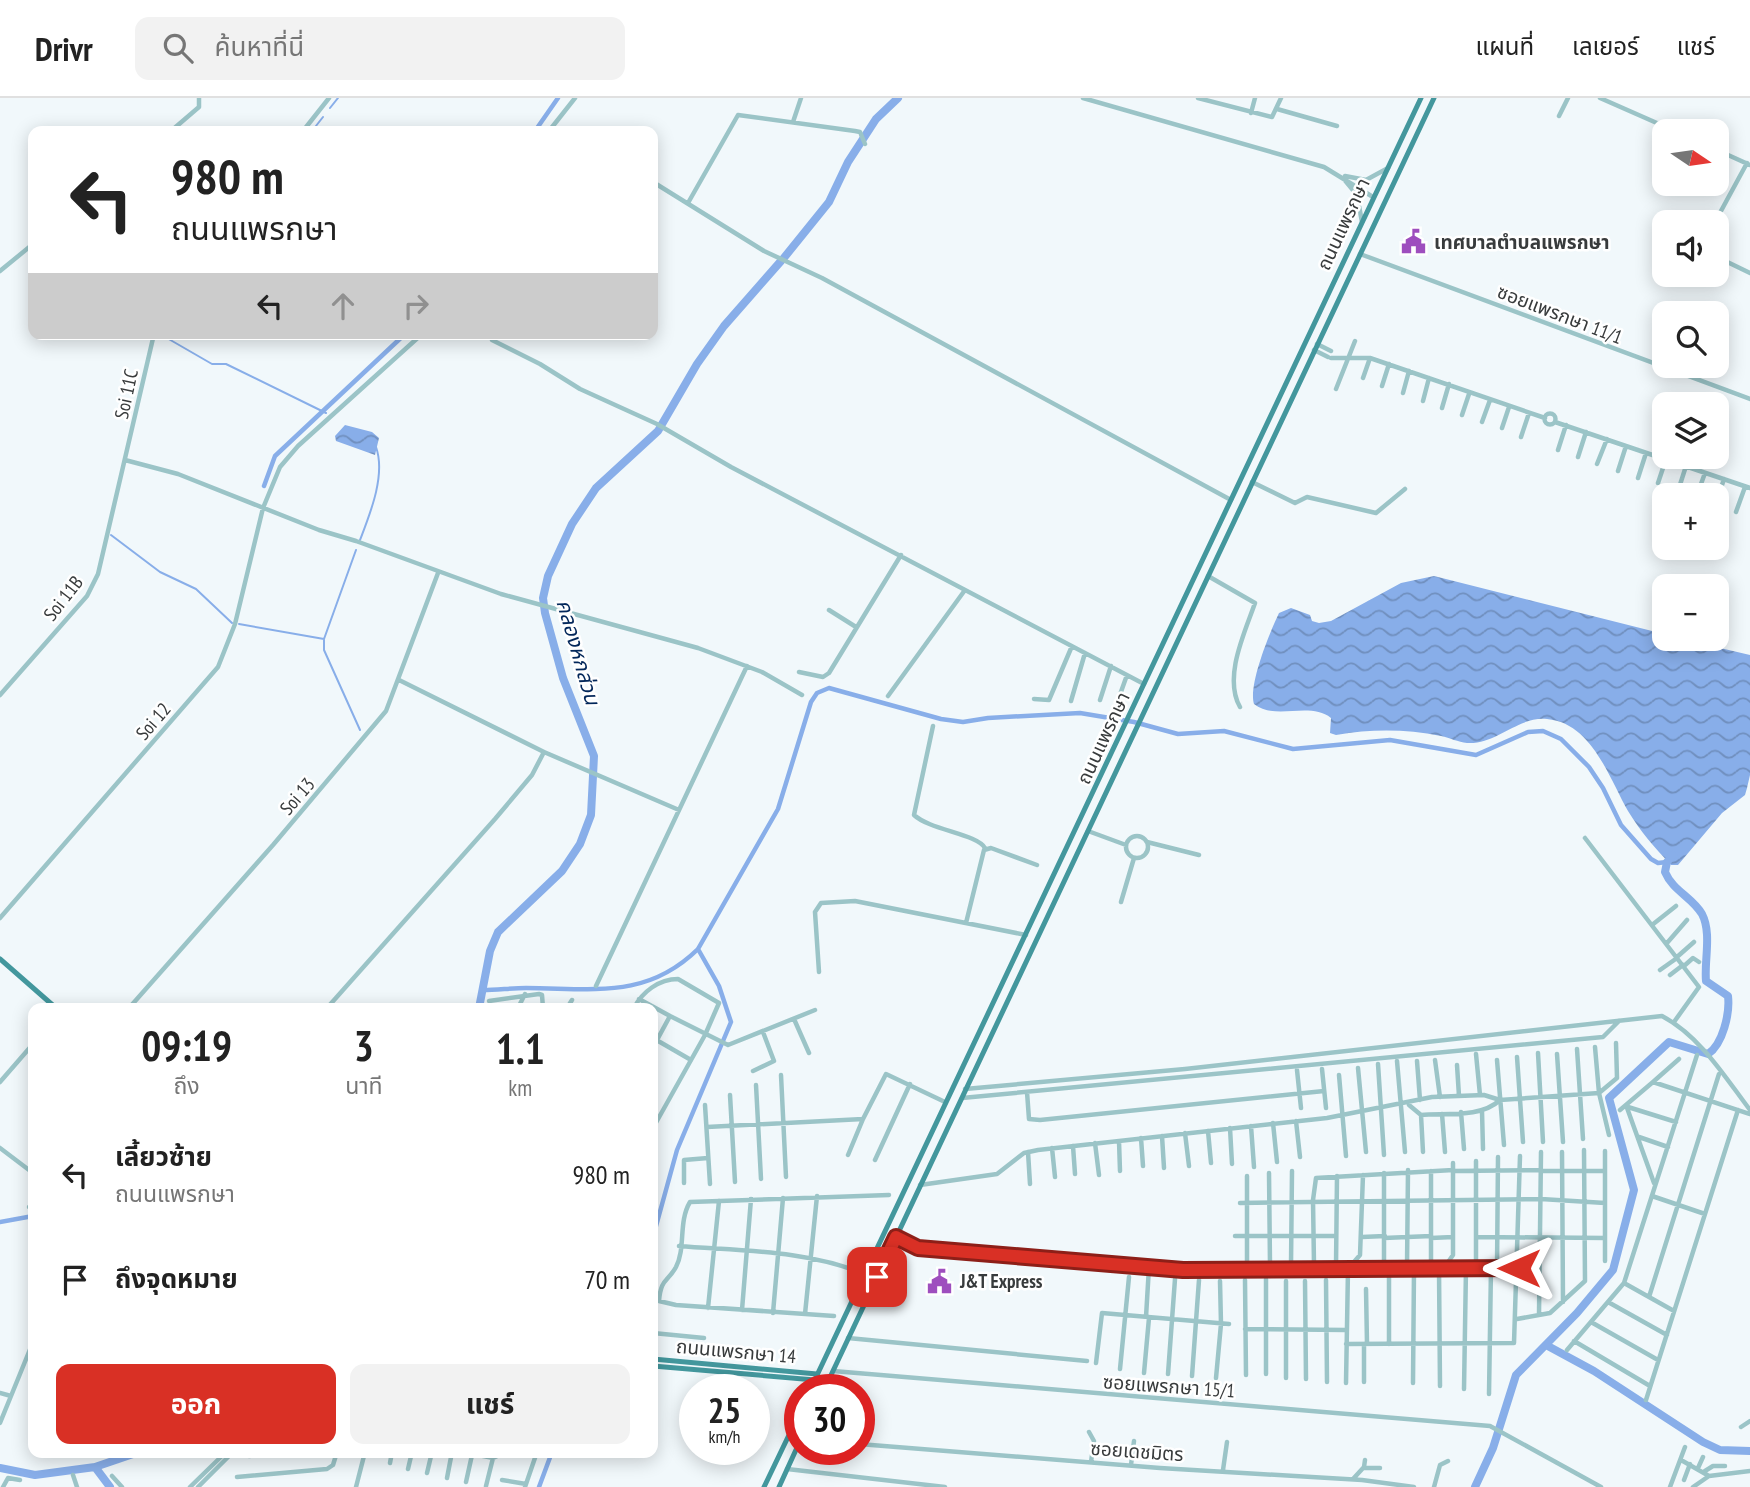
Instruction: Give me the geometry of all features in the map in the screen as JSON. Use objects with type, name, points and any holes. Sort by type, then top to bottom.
[{"type":"main road","name":"ถนนแพรกษา","points":[[817,1374],[1421,98]]},
{"type":"main road","name":"ถนนแพรกษา","points":[[832,1374],[1434,98]]},
{"type":"main road","points":[[1264,429],[1275,433]]},
{"type":"main road","points":[[0,959],[51,1003]]},
{"type":"main road","points":[[982,1028],[993,1033]]},
{"type":"main road","name":"ถนนแพรกษา 14","points":[[658,1360],[789,1374]]},
{"type":"main road","name":"ถนนแพรกษา 14","points":[[658,1366],[784,1375]]},
{"type":"main road","points":[[764,1487],[784,1445]]},
{"type":"main road","points":[[779,1487],[789,1465]]},
{"type":"street","points":[[177,126],[196,111],[199,98]]},
{"type":"street","points":[[307,126],[329,98]]},
{"type":"street","points":[[553,126],[575,98]]},
{"type":"street","points":[[793,122],[801,98]]},
{"type":"street","points":[[1083,98],[1324,167],[1373,197]]},
{"type":"street","points":[[1198,98],[1272,117],[1281,98]]},
{"type":"street","points":[[1228,106],[1230,98]]},
{"type":"street","points":[[1251,113],[1255,98]]},
{"type":"street","points":[[1559,116],[1568,98]]},
{"type":"street","points":[[1600,98],[1652,121]]},
{"type":"street","points":[[1277,110],[1337,126]]},
{"type":"street","points":[[688,203],[738,115],[859,132],[865,144]]},
{"type":"street","points":[[1722,210],[1748,164],[1729,155]]},
{"type":"street","points":[[1340,175],[1366,180],[1388,168]]},
{"type":"street","points":[[1340,175],[1357,194],[1362,222]]},
{"type":"street","points":[[658,184],[764,250],[822,278],[1231,500]]},
{"type":"street","points":[[0,271],[28,248]]},
{"type":"street","name":"ซอยแพรกษา 11/1","points":[[1360,254],[1750,399]]},
{"type":"street","points":[[1729,263],[1750,273]]},
{"type":"street","name":"Soi 11C","points":[[125,460],[153,340]]},
{"type":"street","name":"Soi 12","points":[[0,918],[218,667],[235,624],[263,508],[280,467],[289,455],[415,340]]},
{"type":"street","points":[[492,340],[540,364],[580,389],[657,424],[723,463],[1145,685]]},
{"type":"street","points":[[1336,388],[1355,341]]},
{"type":"street","points":[[1316,347],[1332,355],[1370,358],[1545,418],[1551,414],[1555,422],[1652,455]]},
{"type":"street","points":[[1363,378],[1370,358]]},
{"type":"street","points":[[1382,386],[1389,364]]},
{"type":"street","points":[[1402,393],[1409,371]]},
{"type":"street","points":[[1423,401],[1429,378]]},
{"type":"street","points":[[1442,408],[1449,384]]},
{"type":"street","points":[[1462,415],[1469,394]]},
{"type":"street","points":[[1482,422],[1490,400]]},
{"type":"street","points":[[1502,428],[1509,407]]},
{"type":"street","points":[[1521,437],[1529,413]]},
{"type":"street","points":[[1558,450],[1566,425]]},
{"type":"street","points":[[1577,457],[1586,432]]},
{"type":"street","points":[[1597,464],[1606,439]]},
{"type":"street","points":[[1618,471],[1626,446]]},
{"type":"street","points":[[1638,478],[1646,453]]},
{"type":"street","points":[[125,460],[178,474],[438,573],[554,610],[698,648],[747,666],[802,695]]},
{"type":"street","name":"Soi 11B","points":[[0,695],[87,596],[93,585],[125,460]]},
{"type":"street","points":[[1658,483],[1663,469]]},
{"type":"street","points":[[1694,469],[1748,487],[1736,512]]},
{"type":"street","points":[[1701,483],[1705,473]]},
{"type":"street","points":[[1723,483],[1724,479]]},
{"type":"street","points":[[1252,482],[1297,504],[1307,497],[1371,513],[1378,512],[1405,489]]},
{"type":"street","points":[[799,672],[826,677],[901,555]]},
{"type":"street","name":"Soi 13","points":[[133,1003],[386,711],[438,573]]},
{"type":"street","points":[[1208,576],[1255,603],[1236,670],[1235,694],[1240,707]]},
{"type":"street","points":[[888,696],[965,590]]},
{"type":"street","points":[[829,610],[856,627]]},
{"type":"street","points":[[1034,699],[1049,700],[1072,646]]},
{"type":"street","points":[[1071,701],[1085,653]]},
{"type":"street","points":[[596,986],[747,666]]},
{"type":"street","points":[[1100,701],[1111,666]]},
{"type":"street","points":[[1117,703],[1128,675]]},
{"type":"street","points":[[399,680],[544,752],[679,810]]},
{"type":"street","points":[[933,726],[914,815],[952,834],[981,842],[985,848],[1037,865]]},
{"type":"street","points":[[331,1003],[532,775],[544,752]]},
{"type":"street","points":[[1088,831],[1126,845]]},
{"type":"street","points":[[1126,845],[1135,836],[1146,842],[1199,855]]},
{"type":"street","points":[[1585,838],[1667,943],[1699,989],[1674,1022]]},
{"type":"street","points":[[1134,858],[1146,854],[1146,842]]},
{"type":"street","points":[[1126,845],[1127,853],[1134,858]]},
{"type":"street","points":[[966,923],[985,848]]},
{"type":"street","points":[[1121,902],[1134,858]]},
{"type":"street","points":[[819,972],[815,919],[816,909],[821,903],[855,901],[1027,935]]},
{"type":"street","points":[[1652,925],[1676,906]]},
{"type":"street","points":[[1667,943],[1687,920]]},
{"type":"street","points":[[1660,970],[1694,942]]},
{"type":"street","points":[[1670,975],[1693,958],[1699,962]]},
{"type":"street","points":[[637,1003],[645,991],[678,979],[719,1003],[705,1035],[658,1120]]},
{"type":"street","points":[[489,1001],[525,994],[542,995],[543,1003]]},
{"type":"street","points":[[520,1003],[525,994]]},
{"type":"street","points":[[639,999],[646,1003]]},
{"type":"street","points":[[658,1009],[728,1045],[815,1010]]},
{"type":"street","points":[[658,1034],[670,1016]]},
{"type":"street","points":[[965,1089],[1185,1069],[1662,1016],[1674,1022],[1713,1060],[1750,1112]]},
{"type":"street","points":[[961,1098],[1603,1037],[1617,1021],[1662,1017],[1674,1022]]},
{"type":"street","points":[[794,1019],[809,1053]]},
{"type":"street","points":[[753,1071],[774,1061],[763,1032]]},
{"type":"street","points":[[658,1041],[691,1060]]},
{"type":"street","points":[[920,1185],[997,1174],[1028,1152],[1052,1148],[1332,1117],[1362,1108],[1402,1105],[1440,1097],[1480,1095],[1500,1100],[1598,1093],[1617,1078],[1616,1043]]},
{"type":"street","points":[[1595,1047],[1598,1093],[1609,1135]]},
{"type":"street","points":[[1577,1049],[1583,1139]]},
{"type":"street","points":[[0,1082],[28,1050]]},
{"type":"street","points":[[1538,1053],[1543,1142]]},
{"type":"street","points":[[1476,1054],[1480,1095]]},
{"type":"street","points":[[1557,1054],[1563,1142]]},
{"type":"street","points":[[1567,1349],[1624,1283],[1697,1055]]},
{"type":"street","points":[[1517,1057],[1523,1142]]},
{"type":"street","points":[[1620,1110],[1679,1059]]},
{"type":"street","points":[[1435,1060],[1440,1097]]},
{"type":"street","points":[[1497,1060],[1504,1145]]},
{"type":"street","points":[[1397,1061],[1405,1152]]},
{"type":"street","points":[[1417,1061],[1420,1100]]},
{"type":"street","points":[[1378,1064],[1384,1155]]},
{"type":"street","points":[[1457,1065],[1459,1096]]},
{"type":"street","points":[[1359,1068],[1366,1152]]},
{"type":"street","points":[[1322,1069],[1326,1108]]},
{"type":"street","points":[[1297,1070],[1301,1108]]},
{"type":"street","points":[[848,1155],[886,1074],[945,1102]]},
{"type":"street","points":[[1339,1074],[1346,1156]]},
{"type":"street","points":[[1649,1297],[1719,1074]]},
{"type":"street","points":[[781,1075],[786,1177]]},
{"type":"street","points":[[1653,1082],[1750,1112]]},
{"type":"street","points":[[875,1160],[910,1084]]},
{"type":"street","points":[[756,1085],[761,1179]]},
{"type":"street","points":[[1027,1092],[1028,1119],[1040,1120],[1324,1091]]},
{"type":"street","points":[[730,1096],[735,1182]]},
{"type":"street","points":[[1421,1115],[1482,1111],[1500,1100]]},
{"type":"street","points":[[1409,1104],[1421,1115],[1423,1152]]},
{"type":"street","points":[[705,1105],[710,1184]]},
{"type":"street","points":[[1627,1106],[1676,1122]]},
{"type":"street","points":[[1627,1106],[1655,1184]]},
{"type":"street","points":[[1646,1400],[1738,1110]]},
{"type":"street","points":[[1482,1111],[1483,1149]]},
{"type":"street","points":[[1461,1112],[1464,1149]]},
{"type":"street","points":[[1441,1114],[1445,1152]]},
{"type":"street","points":[[707,1127],[863,1119]]},
{"type":"street","points":[[1296,1121],[1300,1157]]},
{"type":"street","points":[[1273,1124],[1277,1162]]},
{"type":"street","points":[[1251,1126],[1254,1167]]},
{"type":"street","points":[[1230,1128],[1232,1164]]},
{"type":"street","points":[[1208,1131],[1211,1163]]},
{"type":"street","points":[[1185,1133],[1189,1166]]},
{"type":"street","points":[[1162,1136],[1164,1167]]},
{"type":"street","points":[[1638,1136],[1668,1147]]},
{"type":"street","points":[[1141,1138],[1143,1166]]},
{"type":"street","points":[[1119,1141],[1120,1171]]},
{"type":"street","points":[[1095,1143],[1099,1175]]},
{"type":"street","points":[[1073,1146],[1075,1174]]},
{"type":"street","points":[[0,1148],[28,1169]]},
{"type":"street","points":[[1052,1148],[1055,1177]]},
{"type":"street","points":[[1517,1319],[1550,1313],[1586,1281],[1584,1150]]},
{"type":"street","points":[[1605,1151],[1605,1261]]},
{"type":"street","points":[[1028,1152],[1030,1184]]},
{"type":"street","points":[[1539,1314],[1541,1152]]},
{"type":"street","points":[[1562,1152],[1563,1303]]},
{"type":"street","points":[[1346,1344],[1514,1343],[1519,1268],[1520,1156]]},
{"type":"street","points":[[1489,1394],[1498,1157]]},
{"type":"street","points":[[684,1183],[684,1160],[708,1158]]},
{"type":"street","points":[[1476,1161],[1476,1268]]},
{"type":"street","points":[[1440,1386],[1441,1268],[1452,1255],[1453,1163]]},
{"type":"street","points":[[1314,1265],[1313,1200],[1316,1178],[1408,1170],[1605,1171]]},
{"type":"street","points":[[1407,1267],[1408,1170]]},
{"type":"street","points":[[1291,1265],[1292,1171]]},
{"type":"street","points":[[1431,1171],[1431,1266]]},
{"type":"street","points":[[1269,1173],[1270,1265]]},
{"type":"street","points":[[1384,1173],[1389,1344]]},
{"type":"street","points":[[1346,1383],[1348,1269],[1360,1255],[1363,1175]]},
{"type":"street","points":[[1247,1176],[1247,1266]]},
{"type":"street","points":[[1336,1266],[1337,1176]]},
{"type":"street","points":[[834,1316],[708,1308],[659,1301],[663,1281],[676,1266],[684,1213],[690,1202],[889,1195]]},
{"type":"street","points":[[805,1314],[817,1196]]},
{"type":"street","points":[[1652,1196],[1705,1214]]},
{"type":"street","points":[[773,1312],[783,1198]]},
{"type":"street","points":[[742,1310],[751,1199]]},
{"type":"street","points":[[1240,1203],[1291,1200],[1452,1202],[1541,1199],[1605,1203]]},
{"type":"street","points":[[708,1308],[719,1201]]},
{"type":"street","points":[[1235,1236],[1336,1236]]},
{"type":"street","points":[[896,1237],[918,1248],[1183,1270],[1539,1267]]},
{"type":"street","points":[[1362,1237],[1452,1237]]},
{"type":"street","points":[[1476,1237],[1605,1238]]},
{"type":"street","points":[[679,1246],[810,1258],[837,1263],[864,1274]]},
{"type":"street","points":[[1144,1373],[1149,1267]]},
{"type":"street","points":[[1464,1389],[1466,1268]]},
{"type":"street","points":[[1413,1383],[1414,1269]]},
{"type":"street","points":[[1120,1369],[1129,1277]]},
{"type":"street","points":[[1168,1374],[1175,1279]]},
{"type":"street","points":[[1266,1279],[1266,1374]]},
{"type":"street","points":[[1192,1376],[1199,1280]]},
{"type":"street","points":[[1245,1280],[1246,1375]]},
{"type":"street","points":[[1326,1280],[1327,1382]]},
{"type":"street","points":[[1216,1378],[1221,1324],[1220,1281]]},
{"type":"street","points":[[1286,1281],[1286,1378]]},
{"type":"street","points":[[1306,1281],[1306,1379]]},
{"type":"street","points":[[1624,1283],[1675,1311]]},
{"type":"street","points":[[1364,1381],[1366,1289]]},
{"type":"street","points":[[1608,1302],[1667,1335]]},
{"type":"street","points":[[1096,1363],[1102,1313],[1229,1325]]},
{"type":"street","points":[[1591,1322],[1658,1360]]},
{"type":"street","points":[[1245,1329],[1346,1330]]},
{"type":"street","points":[[658,1333],[704,1338]]},
{"type":"street","points":[[848,1338],[1087,1360]]},
{"type":"street","points":[[1574,1341],[1650,1386]]},
{"type":"street","points":[[0,1423],[28,1354]]},
{"type":"street","name":"ซอยแพรกษา 15/1","points":[[833,1371],[1490,1426],[1601,1487]]},
{"type":"street","points":[[0,1393],[10,1396]]},
{"type":"street","points":[[1741,1427],[1750,1420]]},
{"type":"street","points":[[1089,1432],[1094,1441],[1091,1462]]},
{"type":"street","points":[[1131,1465],[1134,1441]]},
{"type":"street","points":[[1223,1471],[1227,1442]]},
{"type":"street","name":"ซอยเดชมิตร","points":[[875,1445],[1353,1479],[1413,1487]]},
{"type":"street","points":[[1670,1487],[1685,1447]]},
{"type":"street","points":[[1698,1468],[1703,1457]]},
{"type":"street","points":[[194,1486],[224,1458]]},
{"type":"street","points":[[237,1477],[327,1469],[331,1467],[335,1458]]},
{"type":"street","points":[[356,1487],[363,1458]]},
{"type":"street","points":[[390,1463],[391,1458]]},
{"type":"street","points":[[408,1469],[411,1458]]},
{"type":"street","points":[[428,1473],[431,1458]]},
{"type":"street","points":[[447,1478],[451,1458]]},
{"type":"street","points":[[466,1482],[474,1458]]},
{"type":"street","points":[[486,1486],[493,1458]]},
{"type":"street","points":[[502,1480],[526,1485],[535,1458]]},
{"type":"street","points":[[1353,1479],[1363,1468],[1365,1460]]},
{"type":"street","points":[[1681,1460],[1707,1474],[1750,1471]]},
{"type":"street","points":[[1434,1487],[1440,1465],[1448,1461]]},
{"type":"street","points":[[1684,1480],[1690,1464]]},
{"type":"street","points":[[1693,1487],[1713,1466],[1725,1466]]},
{"type":"street","points":[[1363,1468],[1380,1468]]},
{"type":"street","points":[[787,1469],[945,1487]]},
{"type":"street","points":[[73,1475],[77,1487]]},
{"type":"street","points":[[113,1476],[122,1487]]},
{"type":"street","points":[[3,1487],[8,1478],[20,1480]]},
{"type":"water","points":[[345,425],[372,432],[379,438],[375,455],[336,441],[335,436]]},
{"type":"water","points":[[1434,576],[1652,631],[1652,651],[1729,650],[1750,655],[1750,775],[1745,795],[1722,813],[1678,865],[1671,865],[1628,811],[1597,754],[1576,730],[1563,723],[1536,719],[1488,740],[1467,743],[1441,736],[1401,731],[1336,735],[1330,733],[1331,718],[1323,713],[1272,711],[1254,704],[1257,672],[1279,613],[1291,608],[1310,615],[1312,621],[1331,621],[1401,583]]},
{"type":"waterway","points":[[330,108],[338,98]]},
{"type":"waterway","points":[[538,126],[558,98]]},
{"type":"waterway","name":"คลองหกส่วน","points":[[783,259],[829,202],[848,162],[876,119],[898,98]]},
{"type":"waterway","points":[[316,126],[323,117]]},
{"type":"waterway","name":"คลองหกส่วน","points":[[480,1003],[490,951],[498,932],[562,871],[580,844],[591,815],[594,756],[563,678],[545,613],[543,598],[548,576],[572,524],[596,488],[658,431],[697,364],[724,326],[781,261]]},
{"type":"waterway","points":[[170,340],[212,364],[226,364],[326,413]]},
{"type":"waterway","points":[[264,486],[275,456],[399,340]]},
{"type":"waterway","points":[[360,540],[378,482],[379,458],[376,447]]},
{"type":"waterway","points":[[111,535],[160,572],[196,589],[232,623]]},
{"type":"waterway","points":[[239,624],[324,639],[356,550]]},
{"type":"waterway","points":[[324,640],[324,650],[360,730]]},
{"type":"waterway","points":[[483,990],[596,989],[638,984],[658,977],[698,949],[778,809],[811,702],[817,693],[829,688],[941,719],[963,722],[1080,713],[1134,722],[1178,734],[1224,731],[1293,749],[1390,740],[1476,755],[1528,732],[1543,731],[1561,739],[1589,767],[1603,788],[1621,825],[1651,859],[1658,863],[1667,862]]},
{"type":"waterway","points":[[1475,1487],[1493,1448],[1516,1375],[1577,1313],[1613,1270],[1634,1190],[1609,1098],[1669,1042],[1708,1054],[1718,1043],[1724,1028],[1728,996],[1706,981],[1705,922],[1698,908],[1668,879],[1665,872],[1667,862],[1673,855]]},
{"type":"waterway","points":[[658,1219],[677,1150],[731,1022],[719,986],[698,949]]},
{"type":"waterway","points":[[0,1222],[28,1217]]},
{"type":"waterway","points":[[1546,1345],[1594,1371],[1703,1442],[1720,1450],[1750,1451]]},
{"type":"waterway","points":[[0,1468],[35,1475],[95,1467],[121,1458]]},
{"type":"waterway","points":[[539,1487],[550,1458]]},
{"type":"waterway","points":[[95,1467],[110,1487]]},
{"type":"place","name":"เทศบาลตำบลแพรกษา","points":[[1414,242]]},
{"type":"place","name":"J&T Express","points":[[940,1281]]},
{"type":"route","points":[[877,1277],[896,1237],[918,1248],[1183,1270],[1519,1268]]}]
